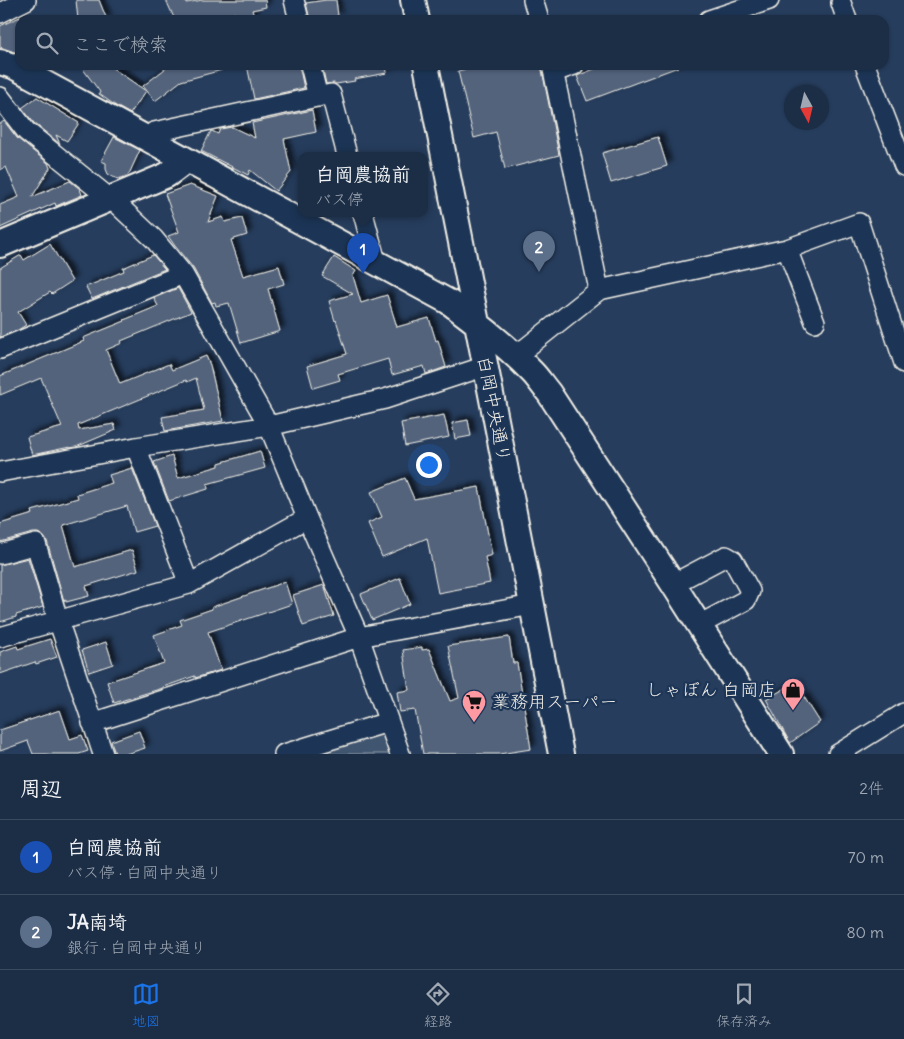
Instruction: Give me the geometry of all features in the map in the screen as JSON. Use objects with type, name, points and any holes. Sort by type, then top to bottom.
[{"type":"street","points":[[0,13],[26,0]]},
{"type":"street","points":[[294,0],[298,15]]},
{"type":"street","points":[[413,0],[416,15]]},
{"type":"street","points":[[533,0],[538,15]]},
{"type":"street","points":[[724,15],[769,0]]},
{"type":"street","points":[[0,62],[15,67]]},
{"type":"street","points":[[21,70],[449,302],[514,354],[549,393],[781,754]]},
{"type":"street","points":[[311,70],[318,97]]},
{"type":"street","name":"白岡中央通り","points":[[427,70],[561,754]]},
{"type":"street","points":[[553,70],[599,290]]},
{"type":"street","points":[[867,70],[904,166]]},
{"type":"street","points":[[150,139],[154,132],[331,94],[346,152]]},
{"type":"street","points":[[0,97],[26,131],[110,199],[154,239],[184,274],[269,426],[359,637],[400,754]]},
{"type":"street","points":[[0,245],[167,176],[179,166],[183,158]]},
{"type":"street","points":[[364,217],[376,262]]},
{"type":"street","points":[[514,354],[526,348],[599,290],[787,249],[858,223],[904,363]]},
{"type":"street","points":[[787,249],[815,322]]},
{"type":"street","points":[[0,349],[184,274]]},
{"type":"street","points":[[0,472],[136,447],[269,426],[384,399],[486,366]]},
{"type":"street","points":[[136,447],[189,584]]},
{"type":"street","points":[[0,636],[189,584],[307,518]]},
{"type":"street","points":[[0,554],[36,544],[58,620],[103,754]]},
{"type":"street","points":[[673,584],[726,556],[733,560],[750,591],[746,600],[699,625]]},
{"type":"street","points":[[92,723],[359,637],[532,605]]},
{"type":"street","points":[[838,754],[904,713]]},
{"type":"street","points":[[284,754],[388,722]]},
{"type":"shaded area","points":[[383,733],[390,754],[299,754]]},
{"type":"building","points":[[76,0],[99,0],[105,15],[78,15]]},
{"type":"building","points":[[166,0],[185,0],[186,3],[202,0],[265,0],[266,7],[252,10],[253,15],[235,15],[235,13],[226,15],[173,15]]},
{"type":"building","points":[[336,0],[338,15],[309,15],[306,3]]},
{"type":"building","points":[[15,19],[15,52],[0,47],[0,26]]},
{"type":"building","points":[[84,70],[115,70],[146,91],[130,114],[99,94],[100,92]]},
{"type":"building","points":[[164,70],[222,70],[181,81],[155,101],[143,86]]},
{"type":"building","points":[[248,70],[300,70],[304,88],[254,99]]},
{"type":"building","points":[[323,70],[387,70],[387,73],[354,79],[355,81],[326,84]]},
{"type":"building","points":[[542,70],[559,155],[505,169],[496,132],[474,138],[458,71]]},
{"type":"building","points":[[592,70],[670,70],[587,101],[577,76]]},
{"type":"building","points":[[37,97],[79,123],[67,141],[56,135],[60,144],[34,123],[22,108]]},
{"type":"building","points":[[312,110],[316,132],[284,139],[291,172],[276,191],[250,170],[248,175],[201,151],[211,131],[218,134],[220,129],[232,127],[255,138],[252,123]]},
{"type":"building","points":[[4,121],[17,138],[48,163],[50,168],[32,197],[70,181],[80,189],[82,195],[56,206],[55,203],[0,228],[0,205],[19,197],[6,167],[0,170],[0,124]]},
{"type":"building","points":[[114,137],[140,150],[129,174],[118,179],[108,174],[106,163],[101,161]]},
{"type":"building","points":[[658,137],[667,166],[611,183],[602,153]]},
{"type":"building","points":[[190,185],[218,196],[208,222],[223,217],[225,222],[242,218],[247,235],[231,240],[243,276],[279,266],[284,284],[268,289],[280,331],[241,343],[229,303],[216,306],[215,302],[212,303],[193,268],[168,236],[179,232],[165,194]]},
{"type":"building","points":[[50,244],[72,281],[18,312],[26,325],[0,337],[0,268],[21,255],[24,260]]},
{"type":"building","points":[[153,255],[165,269],[92,299],[86,287],[124,271],[123,268]]},
{"type":"building","points":[[334,257],[356,271],[353,276],[361,303],[387,295],[397,327],[429,318],[446,367],[426,374],[424,366],[392,375],[388,359],[338,374],[340,380],[313,388],[307,366],[347,354],[329,301],[353,294],[322,276]]},
{"type":"building","points":[[178,288],[191,312],[121,341],[122,343],[106,350],[120,384],[169,364],[172,370],[206,356],[210,365],[223,421],[165,431],[162,417],[204,410],[196,378],[187,382],[186,380],[78,425],[79,430],[114,424],[116,430],[76,447],[32,455],[27,437],[62,427],[41,378],[0,395],[0,376],[84,341],[83,338],[158,306],[154,298]]},
{"type":"building","points":[[444,415],[449,437],[405,446],[401,423]]},
{"type":"building","points":[[468,420],[471,436],[455,439],[452,423]]},
{"type":"building","points":[[260,451],[265,468],[207,484],[208,489],[169,501],[154,462],[172,456],[178,478]]},
{"type":"building","points":[[132,468],[155,526],[134,532],[127,506],[63,525],[75,567],[132,550],[138,570],[86,586],[89,596],[66,602],[66,600],[64,601],[47,541],[43,536],[33,533],[0,542],[0,524],[33,514],[32,511],[78,498],[77,494],[112,483],[109,475]]},
{"type":"building","points":[[405,478],[414,499],[479,487],[492,555],[485,557],[490,583],[438,593],[427,538],[382,557],[368,523],[382,517],[371,492]]},
{"type":"building","points":[[28,558],[43,607],[0,622],[0,565]]},
{"type":"building","points":[[400,578],[410,604],[372,620],[361,594]]},
{"type":"building","points":[[285,582],[292,604],[208,632],[221,670],[195,678],[195,676],[114,703],[107,682],[164,663],[154,635],[182,625],[180,620],[212,609],[212,607]]},
{"type":"building","points":[[324,585],[334,616],[303,626],[293,595]]},
{"type":"building","points":[[509,637],[513,663],[517,663],[531,749],[499,754],[423,754],[415,710],[400,712],[397,692],[409,690],[403,650],[422,647],[422,650],[429,649],[450,701],[459,698],[448,646]]},
{"type":"building","points":[[50,639],[57,657],[0,674],[0,652],[17,646],[18,649]]},
{"type":"building","points":[[106,642],[113,664],[89,672],[82,650]]},
{"type":"building","name":"しゃぼん 白岡店","points":[[795,683],[820,722],[790,743],[766,699]]},
{"type":"building","points":[[60,710],[70,739],[82,735],[88,751],[79,754],[33,754],[28,741],[0,751],[0,730]]},
{"type":"building","points":[[139,731],[145,748],[126,754],[115,754],[111,741]]},
{"type":"place","name":"JA南埼","points":[[539,272]]},
{"type":"place","name":"白岡農協前","points":[[363,274]]},
{"type":"place","name":"しゃぼん 白岡店","points":[[793,711]]},
{"type":"place","name":"業務用スーパー","points":[[474,723]]}]
